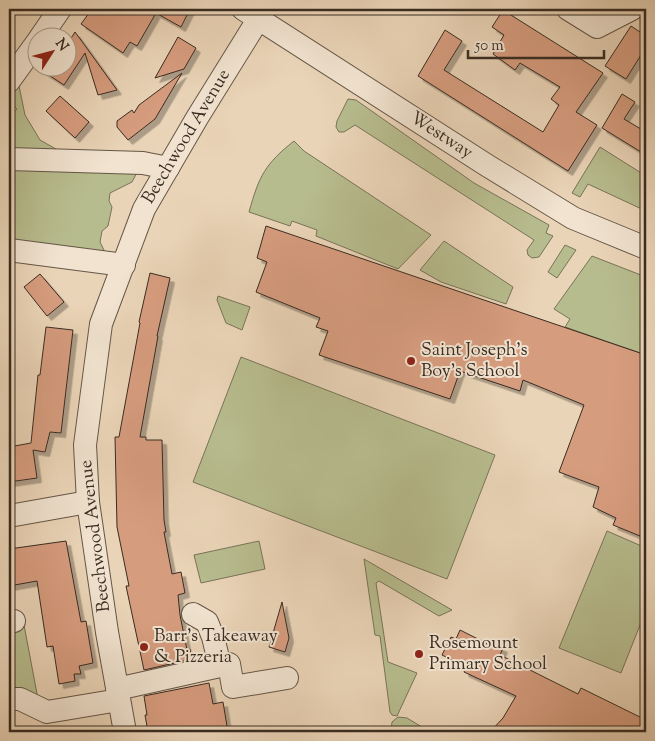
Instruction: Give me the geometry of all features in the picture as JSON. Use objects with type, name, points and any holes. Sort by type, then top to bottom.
[{"type":"street","points":[[47,28],[60,9]]},
{"type":"street","points":[[568,9],[597,26],[632,9]]},
{"type":"street","name":"Beechwood Avenue","points":[[125,732],[88,502],[85,445],[101,324],[144,209],[251,13]]},
{"type":"street","name":"Westway","points":[[251,13],[488,166],[573,218],[646,248]]},
{"type":"street","points":[[9,81],[28,55]]},
{"type":"street","points":[[9,159],[143,162],[168,168]]},
{"type":"street","points":[[9,250],[124,265]]},
{"type":"street","points":[[9,516],[88,502]]},
{"type":"street","points":[[193,614],[206,622],[213,637],[220,666]]},
{"type":"street","points":[[9,699],[20,699],[47,712],[229,664],[233,687],[287,678]]},
{"type":"green space","points":[[19,86],[25,115],[40,140],[70,157],[9,155],[9,118],[17,109],[9,101],[9,98]]},
{"type":"green space","points":[[348,99],[356,100],[474,183],[549,225],[546,233],[553,236],[539,257],[532,258],[528,255],[527,250],[534,240],[355,125],[344,132],[339,132],[336,127],[337,121]]},
{"type":"green space","points":[[294,141],[304,151],[431,235],[398,269],[316,236],[317,230],[292,221],[290,226],[249,212],[256,189],[264,172],[276,157]]},
{"type":"green space","points":[[600,147],[646,176],[646,211],[588,184],[580,197],[572,193]]},
{"type":"green space","points":[[9,165],[141,165],[132,182],[110,193],[109,201],[112,207],[108,226],[102,231],[100,242],[104,250],[102,257],[9,245]]},
{"type":"green space","points":[[444,241],[513,287],[506,304],[441,282],[420,270]]},
{"type":"green space","points":[[565,245],[576,250],[557,278],[548,272]]},
{"type":"green space","points":[[592,256],[646,277],[646,355],[565,327],[570,319],[554,309]]},
{"type":"green space","points":[[218,296],[250,307],[242,330],[226,323],[217,300]]},
{"type":"green space","points":[[241,357],[495,455],[447,579],[193,482]]},
{"type":"green space","points":[[607,531],[646,548],[646,610],[621,673],[559,648]]},
{"type":"green space","points":[[259,541],[265,569],[201,583],[194,555]]},
{"type":"green space","points":[[364,559],[452,610],[439,616],[379,581],[376,583],[388,662],[417,673],[397,716],[392,715],[390,712],[380,636],[375,635]]},
{"type":"green space","points":[[24,625],[38,699],[9,692],[9,627]]},
{"type":"green space","points":[[398,717],[407,718],[430,732],[391,732],[392,722]]},
{"type":"building","points":[[92,9],[190,9],[181,27],[156,13],[137,46],[130,42],[123,53],[81,24]]},
{"type":"building","points":[[503,10],[603,73],[576,112],[597,125],[568,171],[418,76],[445,30],[462,41],[444,70],[543,132],[559,105],[551,99],[560,87],[520,63],[515,70],[493,54],[504,35],[492,27]]},
{"type":"building","points":[[631,26],[646,36],[646,47],[626,79],[605,66]]},
{"type":"building","points":[[78,36],[117,90],[98,95],[85,53],[78,64]]},
{"type":"building","points":[[178,37],[196,48],[184,69],[155,78]]},
{"type":"building","points":[[182,73],[155,119],[128,140],[117,127],[117,121],[132,110],[134,113],[139,105]]},
{"type":"building","points":[[53,78],[69,78],[64,85]]},
{"type":"building","points":[[622,94],[635,102],[624,119],[646,132],[646,155],[602,128]]},
{"type":"building","points":[[60,96],[89,122],[75,138],[46,111]]},
{"type":"building","points":[[266,226],[646,355],[646,520],[640,536],[613,525],[616,518],[593,507],[599,487],[559,472],[584,405],[523,380],[520,391],[460,371],[450,399],[319,355],[328,331],[316,327],[320,318],[256,292],[267,262],[257,258]]},
{"type":"building","points":[[150,273],[170,278],[157,336],[140,437],[146,437],[146,440],[162,440],[166,532],[164,532],[172,574],[181,572],[185,593],[178,595],[180,615],[187,650],[190,649],[192,659],[144,670],[126,586],[129,586],[117,527],[115,437],[119,437],[139,322]]},
{"type":"building","points":[[40,274],[64,302],[47,316],[24,287]]},
{"type":"building","points":[[46,327],[73,330],[61,433],[50,432],[45,452],[33,450],[37,478],[9,482],[9,447],[31,443],[38,375],[40,375]]},
{"type":"building","points":[[66,541],[81,622],[86,621],[93,663],[79,666],[81,674],[74,674],[75,681],[59,684],[53,646],[47,647],[37,581],[9,586],[9,549]]},
{"type":"building","points":[[282,602],[289,638],[285,652],[269,647]]},
{"type":"building","points":[[460,630],[488,644],[489,642],[503,648],[500,655],[578,694],[581,688],[646,720],[646,732],[490,732],[503,718],[516,696],[464,672],[466,667],[442,655],[451,637],[456,639]]},
{"type":"building","points":[[209,683],[213,704],[223,702],[228,732],[148,732],[144,696]]},
{"type":"place","name":"Saint Joseph's Boy's School","points":[[411,361]]},
{"type":"place","name":"Barr's Takeaway & Pizzeria","points":[[144,647]]},
{"type":"place","name":"Rosemount Primary School","points":[[419,654]]}]
